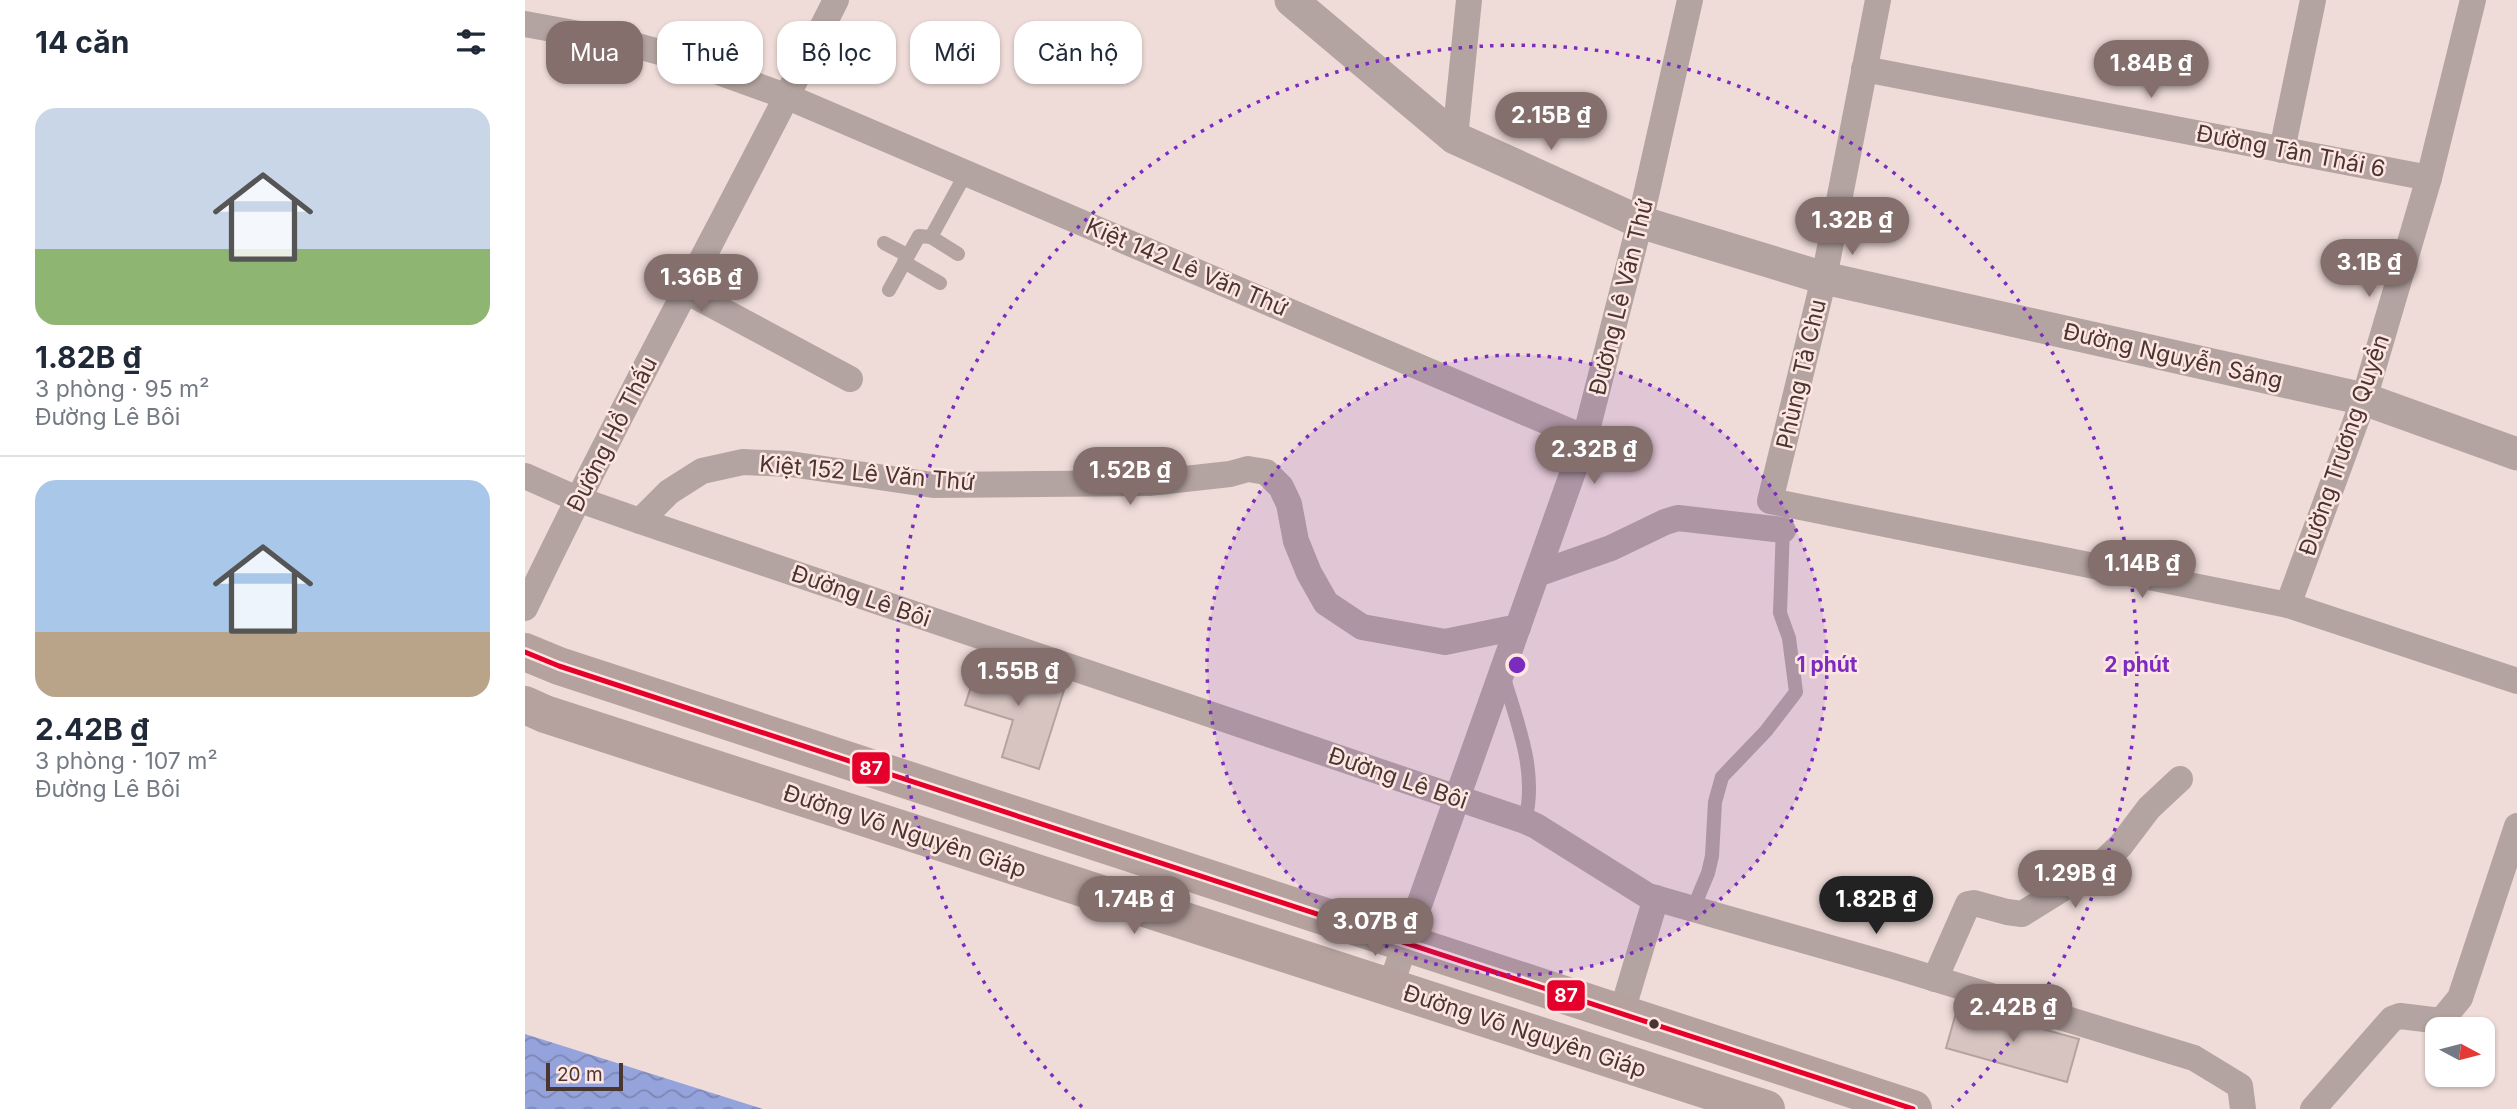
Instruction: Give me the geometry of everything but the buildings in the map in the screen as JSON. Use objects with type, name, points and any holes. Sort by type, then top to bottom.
[{"type":"main road","name":"Đường Võ Nguyên Giáp","points":[[525,652],[559,666],[1913,1109]]},
{"type":"main road","name":"Đường Võ Nguyên Giáp","points":[[525,705],[545,714],[1766,1109]]},
{"type":"street","name":"Đường Hồ Thấu","points":[[525,608],[577,499],[836,0]]},
{"type":"street","name":"Đường Nguyễn Sáng","points":[[1291,0],[1455,138],[1640,222],[1824,278],[2364,399],[2517,454]]},
{"type":"street","points":[[1455,138],[1469,0]]},
{"type":"street","name":"Đường Lê Văn Thứ","points":[[1390,987],[1585,438],[1640,222],[1690,0]]},
{"type":"street","name":"Phùng Tả Chu","points":[[1777,502],[1878,0]]},
{"type":"street","points":[[2282,150],[2313,0]]},
{"type":"street","name":"Đường Trương Quyền","points":[[2288,605],[2364,399],[2429,178],[2473,0]]},
{"type":"street","name":"Kiệt 142 Lê Văn Thứ","points":[[525,24],[623,42],[788,97],[1585,438]]},
{"type":"street","name":"Đường Tân Thái 6","points":[[1864,69],[2429,178]]},
{"type":"street","points":[[686,291],[850,379]]},
{"type":"street","name":"Kiệt 152 Lê Văn Thứ","points":[[640,521],[669,492],[702,471],[743,462],[790,464],[933,485],[1149,483],[1230,474],[1248,469],[1266,472],[1281,487],[1289,504],[1296,541],[1309,573],[1326,603],[1363,627],[1445,642],[1518,627]]},
{"type":"street","name":"Đường Lê Bôi","points":[[525,476],[577,499],[640,521],[1524,821],[1648,896],[2194,1058],[2239,1086],[2243,1109]]},
{"type":"street","points":[[1777,502],[2288,605],[2517,681]]},
{"type":"street","points":[[1537,574],[1611,548],[1678,518],[1783,530]]},
{"type":"street","points":[[1935,979],[1968,904],[1974,903],[2019,914],[2051,897],[2099,866],[2121,845],[2150,808],[2180,779]]},
{"type":"street","points":[[2313,1109],[2392,1019],[2400,1016],[2441,1021],[2460,998],[2517,826]]},
{"type":"street","points":[[1621,1015],[1656,898]]},
{"type":"lane","points":[[931,237],[966,173]]},
{"type":"lane","points":[[889,290],[919,236],[931,237],[958,254]]},
{"type":"lane","points":[[884,243],[940,283]]},
{"type":"lane","points":[[1693,909],[1708,873],[1715,827],[1715,802],[1722,777],[1766,731],[1796,692],[1789,638],[1780,613],[1783,530],[1777,502]]},
{"type":"lane","points":[[1501,670],[1528,761],[1529,794],[1524,821]]},
{"type":"water","points":[[525,1034],[763,1109],[525,1109]]},
{"type":"transit line","name":"87","points":[[525,652],[559,666],[1913,1109]]}]
